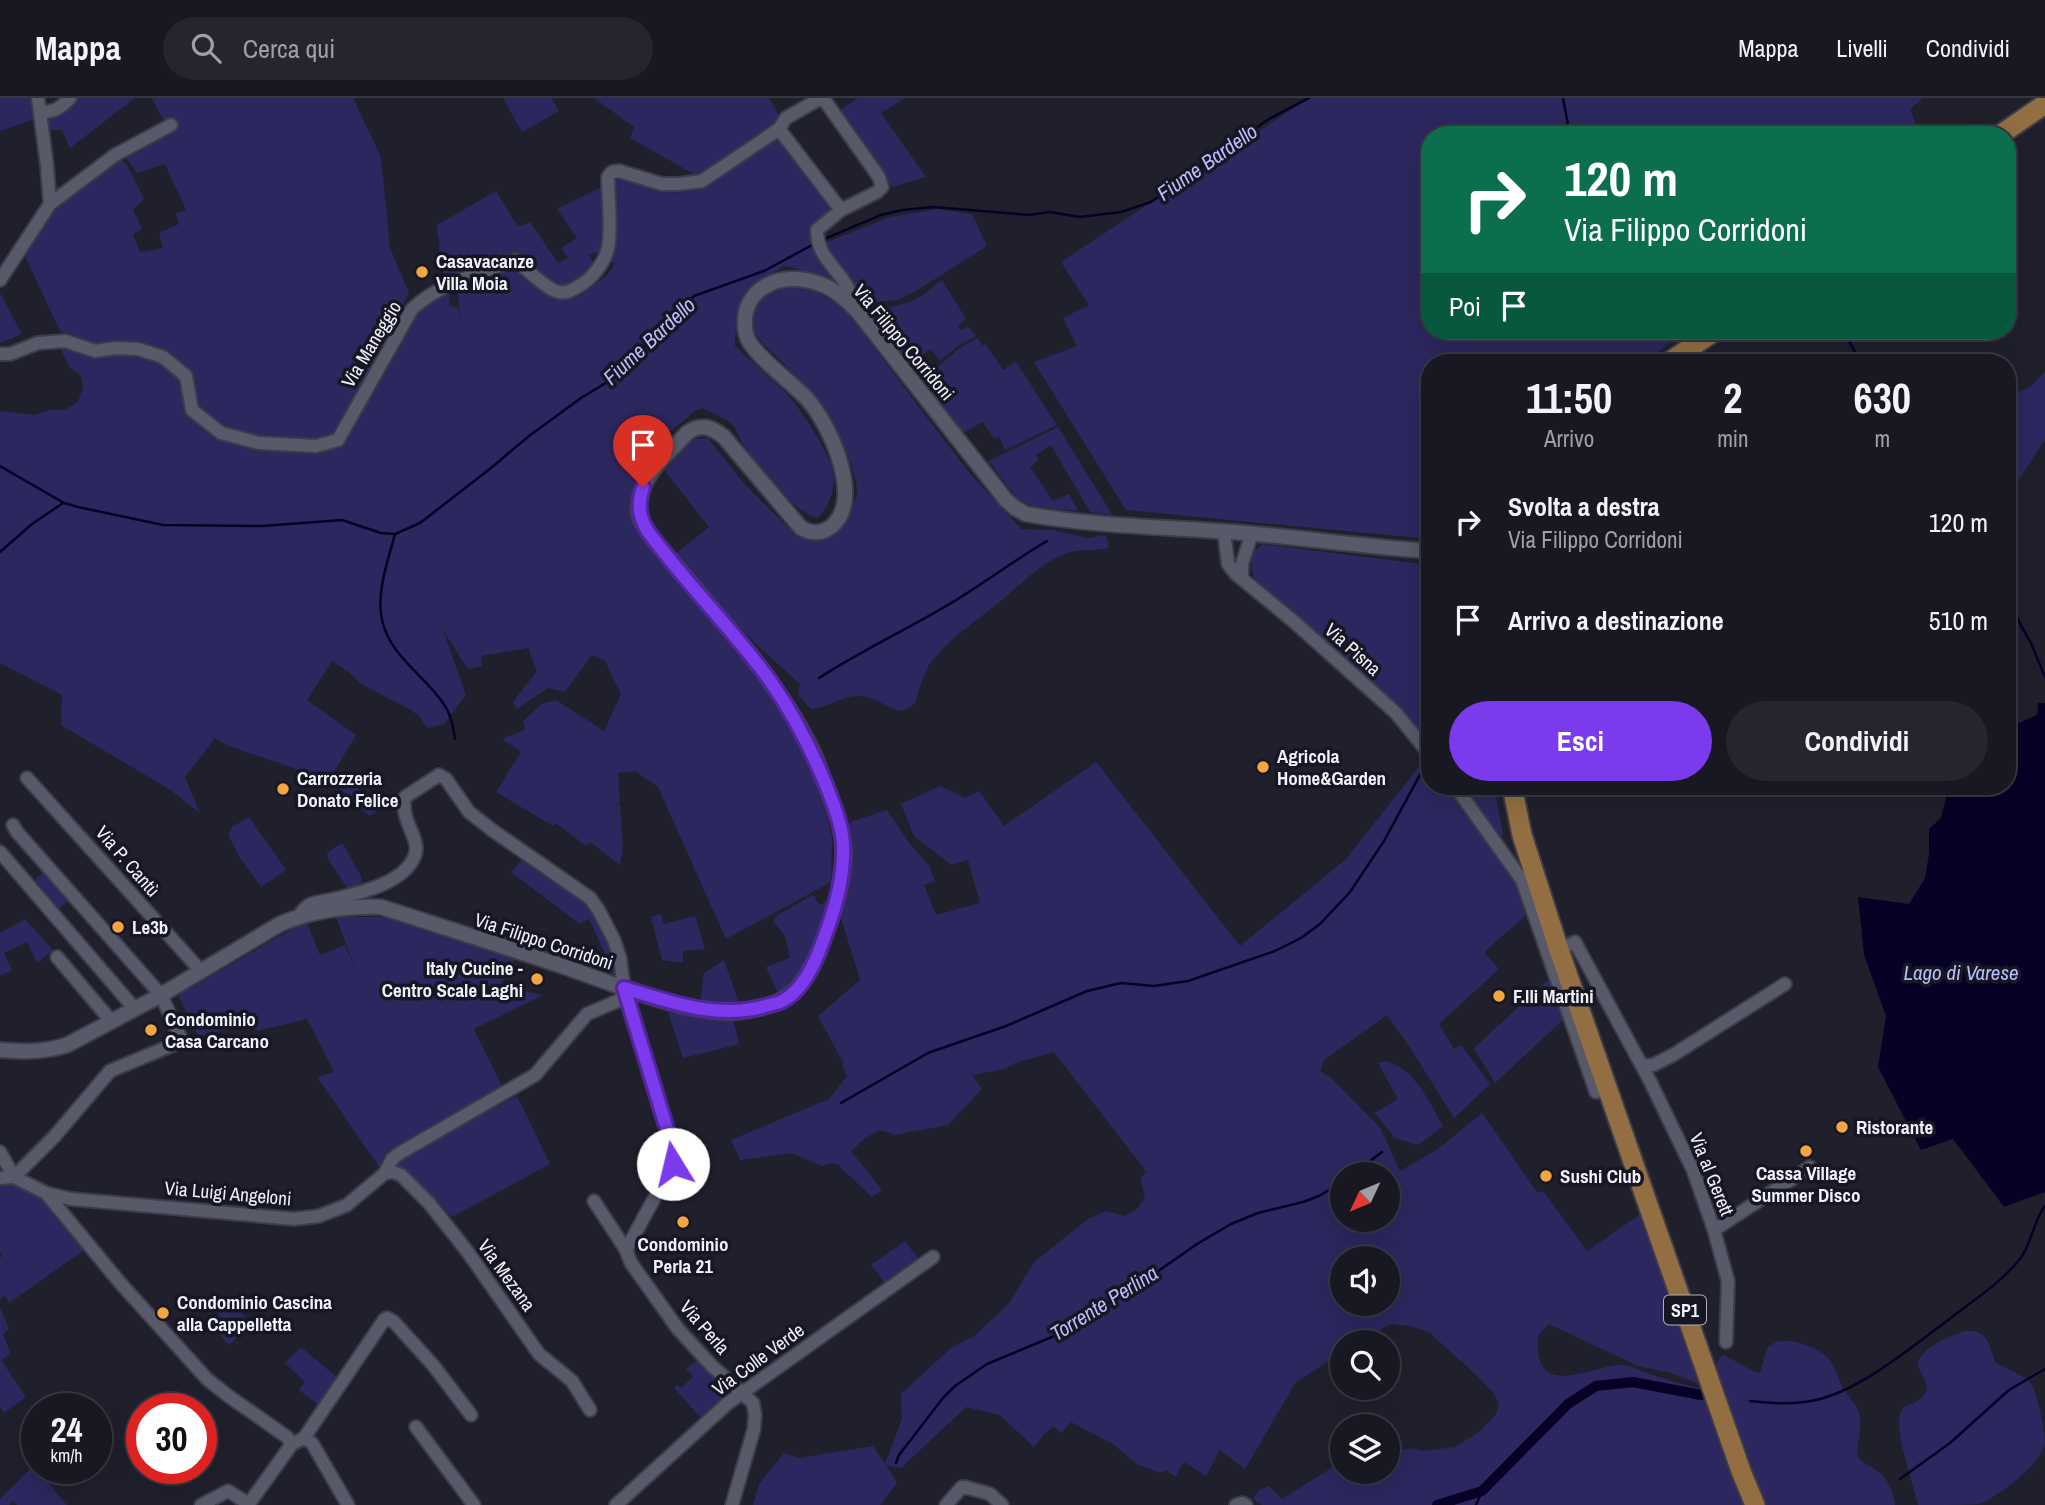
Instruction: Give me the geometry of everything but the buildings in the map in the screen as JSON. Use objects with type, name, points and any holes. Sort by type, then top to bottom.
[{"type":"main road","points":[[2013,126],[2045,104]]},
{"type":"main road","points":[[1681,354],[1702,340]]},
{"type":"main road","name":"SP1","points":[[1514,795],[1522,835],[1567,946],[1741,1471],[1755,1505]]},
{"type":"street","points":[[38,98],[50,204]]},
{"type":"street","points":[[41,111],[60,108],[70,98]]},
{"type":"street","points":[[841,209],[779,129],[786,118],[822,98],[879,177],[882,187],[841,209],[817,230],[819,243],[829,265],[845,283],[858,312]]},
{"type":"street","points":[[0,280],[50,204],[115,155],[171,125]]},
{"type":"street","name":"Via Maneggio","points":[[0,354],[10,354],[38,343],[65,341],[95,351],[138,349],[163,357],[186,376],[192,410],[221,433],[259,443],[316,446],[338,440],[412,309],[423,299],[444,287],[515,260],[553,290],[562,293],[574,289],[584,284],[595,271],[609,246],[608,177],[612,172],[619,171],[662,184],[702,181],[779,129]]},
{"type":"street","name":"Via Filippo Corridoni","points":[[0,1050],[31,1052],[67,1045],[161,995],[280,924],[298,917],[362,906],[381,908],[624,988],[708,1011],[734,1012],[760,1008],[784,1001],[802,984],[815,962],[840,887],[844,854],[839,820],[812,749],[793,715],[770,680],[655,541],[642,523],[639,508],[643,487],[648,479],[687,433],[703,426],[724,437],[806,531],[820,532],[833,525],[841,514],[845,496],[843,473],[831,437],[819,414],[749,341],[747,335],[746,315],[749,305],[757,291],[776,281],[793,279],[822,284],[841,295],[858,312],[1006,500],[1026,514],[1421,550]]},
{"type":"street","name":"Via Pisna","points":[[1224,531],[1228,564],[1396,713],[1421,744]]},
{"type":"street","points":[[1242,579],[1242,564],[1252,533]]},
{"type":"street","points":[[298,917],[309,904],[366,891],[404,870],[415,855],[416,848],[405,817],[405,797],[439,775],[446,779],[469,811],[492,830],[590,898],[614,940],[620,958],[624,988],[673,1153],[673,1164],[626,1250]]},
{"type":"street","name":"Via P. Cantù","points":[[27,778],[201,971]]},
{"type":"street","points":[[1461,795],[1522,880],[1596,1092]]},
{"type":"street","points":[[0,1178],[14,1177],[54,1138],[110,1072],[182,1041],[161,995],[13,825]]},
{"type":"street","points":[[0,852],[135,1009]]},
{"type":"street","name":"Via al Gerett","points":[[1567,946],[1642,1066],[1693,1170],[1714,1230],[1810,1167]]},
{"type":"street","points":[[57,957],[112,1022]]},
{"type":"street","points":[[1642,1066],[1653,1065],[1673,1055],[1785,984]]},
{"type":"street","name":"Via Luigi Angeloni","points":[[14,1177],[46,1193],[71,1199],[294,1219],[333,1212],[347,1205],[385,1173],[400,1153],[535,1075],[587,1014],[620,1000],[624,988]]},
{"type":"street","points":[[0,1152],[14,1177]]},
{"type":"street","name":"Via Mezana","points":[[385,1173],[401,1175],[429,1203],[467,1251],[539,1354],[572,1381],[590,1410]]},
{"type":"street","points":[[46,1193],[112,1274],[207,1379],[287,1437],[312,1443],[348,1505]]},
{"type":"street","name":"Via Perla","points":[[594,1200],[626,1250],[631,1264],[678,1329],[712,1366],[753,1403],[755,1414],[746,1460],[732,1505]]},
{"type":"street","points":[[1714,1230],[1728,1281],[1726,1342]]},
{"type":"street","name":"Via Colle Verde","points":[[616,1505],[742,1392],[933,1257]]},
{"type":"street","points":[[201,1505],[228,1491],[249,1505],[387,1318],[394,1322],[433,1365],[471,1415]]},
{"type":"street","points":[[416,1427],[474,1505]]},
{"type":"street","points":[[946,1505],[965,1487],[990,1494],[1002,1505]]},
{"type":"street","points":[[1236,1505],[1245,1505]]},
{"type":"shaded area","points":[[0,98],[31,98],[34,119],[0,131]]},
{"type":"shaded area","points":[[77,98],[135,98],[70,148],[62,130],[48,130],[44,115],[63,112]]},
{"type":"shaded area","points":[[152,98],[353,98],[381,157],[390,248],[409,293],[394,324],[398,340],[410,318],[442,292],[450,294],[449,306],[458,307],[460,321],[457,285],[512,265],[545,289],[556,284],[534,269],[526,255],[508,257],[448,282],[444,280],[437,225],[496,191],[518,227],[530,222],[558,263],[568,258],[561,248],[577,238],[557,209],[604,186],[604,248],[597,253],[588,254],[596,266],[585,277],[570,284],[580,296],[607,275],[615,264],[609,258],[612,183],[621,176],[656,190],[689,191],[720,178],[775,138],[779,138],[832,207],[832,213],[812,228],[809,235],[822,264],[833,273],[845,291],[809,272],[784,266],[751,291],[738,321],[735,346],[787,394],[814,432],[831,464],[831,497],[818,518],[808,514],[777,488],[745,447],[731,423],[702,408],[695,411],[651,450],[642,463],[630,501],[635,522],[662,561],[765,687],[787,720],[822,797],[832,837],[831,882],[726,939],[658,787],[635,771],[618,773],[620,801],[612,812],[620,803],[623,848],[620,865],[590,842],[586,846],[556,823],[553,826],[496,792],[521,752],[502,739],[525,730],[523,721],[543,703],[556,700],[604,731],[621,694],[605,661],[592,655],[565,692],[548,688],[517,709],[513,702],[537,671],[528,648],[481,656],[482,666],[468,669],[443,630],[466,695],[444,724],[427,728],[411,710],[361,684],[332,661],[307,700],[356,735],[329,780],[229,746],[215,738],[185,777],[200,813],[169,789],[61,725],[62,695],[0,663],[0,411],[34,415],[51,410],[64,410],[78,402],[83,387],[81,376],[70,367],[60,348],[73,337],[60,331],[24,254],[56,205],[116,160],[127,165],[144,199],[133,210],[142,229],[133,234],[140,252],[163,248],[159,233],[179,224],[176,214],[186,210],[165,164],[137,173],[123,154],[177,126],[166,125]]},
{"type":"shaded area","points":[[503,98],[551,98],[559,111],[522,132]]},
{"type":"shaded area","points":[[594,98],[769,98],[781,120],[773,129],[699,177],[630,138],[634,127]]},
{"type":"shaded area","points":[[858,98],[905,98],[881,113],[926,177],[892,187],[839,111]]},
{"type":"shaded area","points":[[1923,98],[1910,109],[1917,126],[1421,126],[1421,340],[1675,340],[1655,354],[1421,354],[1421,538],[1126,510],[1034,362],[1077,346],[1063,318],[1089,305],[1061,262],[1306,100]]},
{"type":"shaded area","points":[[938,209],[972,214],[987,246],[897,300],[864,304],[832,260],[825,243],[890,217]]},
{"type":"shaded area","points":[[942,280],[966,319],[958,326],[961,330],[968,326],[976,336],[959,345],[940,361],[930,349],[909,367],[873,320],[872,314],[914,300]]},
{"type":"shaded area","points":[[790,283],[809,287],[844,308],[967,470],[1021,529],[1052,530],[1088,538],[1106,535],[1109,548],[1071,552],[1052,560],[957,636],[931,662],[916,702],[907,709],[899,711],[873,699],[856,696],[811,709],[798,695],[800,684],[726,613],[675,554],[709,527],[662,467],[684,440],[708,438],[746,486],[798,537],[814,535],[836,527],[847,516],[854,502],[857,491],[854,473],[830,422],[750,324],[753,306],[760,295],[771,287]]},
{"type":"shaded area","points":[[0,293],[22,334],[0,343]]},
{"type":"shaded area","points":[[978,338],[982,346],[985,343],[1003,370],[1016,362],[1057,425],[1005,450],[999,437],[995,439],[982,422],[962,434],[929,388],[930,382],[940,376],[935,369],[960,348]]},
{"type":"shaded area","points":[[2045,372],[2045,439],[2016,484],[2016,394],[2031,386]]},
{"type":"shaded area","points":[[1058,427],[1112,515],[1090,512],[1051,445],[1036,455],[1039,460],[1030,467],[1053,501],[1069,494],[1078,511],[1035,507],[1019,501],[987,462]]},
{"type":"shaded area","points":[[1263,544],[1421,564],[1421,738],[1377,686],[1262,589],[1252,572],[1253,552]]},
{"type":"shaded area","points":[[1096,762],[1240,946],[1346,859],[1421,764],[1421,795],[1453,795],[1514,879],[1528,913],[1484,952],[1499,969],[1439,1024],[1454,1049],[1461,1045],[1490,1084],[1454,1118],[1387,1015],[1324,1060],[1320,1071],[1330,1077],[1381,1129],[1396,1162],[1330,1162],[1330,1232],[1400,1232],[1400,1171],[1438,1149],[1482,1113],[1537,1192],[1544,1192],[1587,1251],[1641,1214],[1699,1384],[1671,1373],[1638,1366],[1549,1324],[1538,1336],[1539,1357],[1546,1371],[1565,1376],[1624,1365],[1704,1390],[1722,1355],[1760,1373],[1767,1348],[1776,1342],[1789,1341],[1810,1346],[1830,1360],[1844,1390],[1858,1409],[1860,1424],[1857,1456],[1884,1477],[1895,1505],[1262,1505],[1253,1499],[1259,1490],[1269,1486],[1282,1499],[1330,1469],[1330,1484],[1400,1484],[1400,1450],[1413,1448],[1423,1451],[1455,1447],[1479,1432],[1496,1414],[1499,1405],[1495,1395],[1429,1332],[1391,1324],[1380,1330],[1330,1330],[1330,1361],[1296,1382],[1245,1469],[1220,1450],[1206,1476],[1184,1462],[1175,1477],[1166,1470],[1160,1473],[1137,1464],[1113,1444],[1071,1422],[1061,1433],[1054,1427],[1046,1432],[1034,1447],[1000,1415],[966,1407],[901,1468],[886,1465],[897,1483],[880,1505],[753,1505],[759,1484],[784,1453],[799,1458],[873,1446],[885,1464],[902,1419],[901,1394],[951,1348],[974,1336],[998,1314],[1010,1302],[1034,1262],[1088,1219],[1106,1211],[1125,1216],[1137,1209],[1145,1198],[1141,1178],[1146,1171],[1054,1052],[1015,1063],[1005,1069],[972,1075],[982,1089],[948,1125],[894,1135],[878,1130],[863,1140],[851,1151],[882,1190],[872,1197],[838,1165],[831,1163],[822,1166],[791,1153],[740,1160],[731,1140],[829,1099],[847,1076],[842,1065],[844,1064],[818,1016],[860,980],[839,911],[850,860],[847,826],[853,821],[887,810],[928,864],[935,881],[924,885],[936,915],[980,903],[968,860],[951,865],[914,836],[901,804],[940,786],[965,798],[979,791],[1004,826]]},
{"type":"shaded area","points":[[340,776],[378,803],[396,794],[399,799],[369,816],[335,784]]},
{"type":"shaded area","points":[[1465,795],[1496,795],[1503,834],[1498,838]]},
{"type":"shaded area","points":[[249,817],[286,870],[261,887],[240,858],[228,835],[232,827]]},
{"type":"shaded area","points":[[343,844],[361,876],[362,884],[358,889],[348,889],[328,859],[327,853]]},
{"type":"shaded area","points":[[525,856],[590,902],[611,937],[618,975],[586,967],[606,956],[589,919],[580,924],[511,872]]},
{"type":"shaded area","points":[[47,869],[72,898],[56,911],[36,888],[40,885],[35,880]]},
{"type":"shaded area","points":[[813,895],[822,905],[825,901],[827,903],[821,925],[801,972],[779,995],[766,967],[790,958],[785,936],[773,921],[776,916]]},
{"type":"shaded area","points":[[660,914],[664,924],[695,916],[705,949],[683,951],[683,963],[662,960],[651,917]]},
{"type":"shaded area","points":[[336,917],[385,917],[516,958],[500,986],[543,995],[474,1029],[502,1086],[387,1158],[380,1168],[317,1077],[334,1072],[307,1019],[257,1031],[251,1024],[198,1036],[178,995],[299,925],[307,923],[320,955],[345,945],[356,970]]},
{"type":"shaded area","points":[[25,919],[53,950],[37,963],[27,942],[4,953],[12,970],[0,976],[0,933]]},
{"type":"shaded area","points":[[724,960],[739,1003],[700,1002],[704,973]]},
{"type":"shaded area","points":[[1551,977],[1566,1017],[1495,1083],[1474,1048]]},
{"type":"shaded area","points":[[667,1009],[733,1019],[739,1044],[683,1058]]},
{"type":"shaded area","points":[[1387,1061],[1414,1079],[1443,1126],[1418,1145],[1395,1138],[1375,1113],[1398,1099],[1378,1063]]},
{"type":"shaded area","points":[[517,1096],[550,1164],[452,1217],[410,1173],[397,1170],[394,1165],[402,1157]]},
{"type":"shaded area","points":[[0,1180],[16,1181],[39,1192],[87,1248],[9,1303],[5,1296],[0,1299]]},
{"type":"shaded area","points":[[905,1241],[919,1260],[885,1283],[871,1265]]},
{"type":"shaded area","points":[[232,1303],[252,1324],[229,1345],[209,1323]]},
{"type":"shaded area","points":[[0,1307],[9,1329],[3,1334],[11,1354],[1,1360],[23,1393],[21,1393],[21,1401],[4,1413],[0,1406]]},
{"type":"shaded area","points":[[1964,1331],[1982,1335],[1989,1343],[1995,1362],[2032,1385],[2041,1414],[2045,1443],[2036,1461],[2027,1470],[1986,1501],[1978,1504],[1918,1505],[1904,1456],[1899,1417],[1903,1408],[1918,1401],[1927,1390],[1917,1363],[1921,1356],[1937,1343]]},
{"type":"shaded area","points":[[301,1347],[339,1379],[320,1406],[299,1390],[305,1382],[285,1363]]},
{"type":"shaded area","points":[[699,1358],[726,1386],[727,1391],[700,1417],[674,1388],[677,1385],[681,1388],[693,1377],[686,1369]]},
{"type":"shaded area","points":[[21,1478],[21,1484],[49,1484],[67,1505],[17,1505],[13,1501],[9,1505],[0,1505],[0,1499]]},
{"type":"water","name":"Lago di Varese","points":[[2038,703],[2045,703],[2045,1192],[2004,1207],[1953,1139],[1921,1150],[1878,1067],[1886,1016],[1864,955],[1858,897],[1909,904],[1925,878],[1929,829],[1941,818],[1947,795],[2016,795],[2016,724],[2037,715]]},
{"type":"waterway","name":"Fiume Bardello","points":[[822,240],[881,215],[934,207],[1029,215],[1050,212],[1080,217],[1121,212],[1151,202],[1269,119],[1309,98]]},
{"type":"waterway","name":"Fiume Bardello","points":[[1563,98],[1568,126]]},
{"type":"waterway","name":"Fiume Bardello","points":[[0,466],[64,503],[163,525],[262,526],[342,520],[381,533],[395,534],[420,523],[529,436],[614,378],[631,363],[672,314],[694,296],[764,271],[816,243]]},
{"type":"waterway","name":"Fiume Bardello","points":[[1848,340],[1856,354]]},
{"type":"waterway","points":[[0,552],[32,524],[63,503]]},
{"type":"waterway","points":[[395,534],[382,588],[382,620],[386,633],[400,655],[446,707],[455,739]]},
{"type":"waterway","points":[[819,678],[944,608],[1047,541]]},
{"type":"waterway","name":"Fiume Bardello","points":[[2016,614],[2045,677]]},
{"type":"waterway","points":[[841,1103],[928,1053],[1006,1026],[1087,991],[1121,983],[1154,986],[1188,981],[1275,951],[1301,938],[1320,924],[1350,892],[1384,841],[1421,773]]},
{"type":"waterway","name":"Torrente Perlina","points":[[1369,1162],[1382,1152]]},
{"type":"waterway","name":"Torrente Perlina","points":[[896,1463],[899,1455],[943,1398],[955,1386],[987,1364],[1052,1337],[1134,1288],[1231,1224],[1258,1213],[1303,1202],[1330,1189]]},
{"type":"waterway","points":[[1750,1401],[1785,1403],[1820,1399],[1853,1386],[1886,1366],[1985,1292],[2012,1268],[2024,1253],[2045,1206]]},
{"type":"waterway","points":[[1900,1479],[1950,1443],[2009,1390],[2045,1369]]},
{"type":"waterway","points":[[1437,1505],[1482,1491],[1568,1404],[1596,1386],[1633,1382],[1701,1395]]},
{"type":"waterway","points":[[1476,1505],[1482,1491]]},
{"type":"place","name":"Casavacanze Villa Moia","points":[[422,272]]},
{"type":"place","name":"Agricola Home&Garden","points":[[1263,767]]},
{"type":"place","name":"Carrozzeria Donato Felice","points":[[283,789]]},
{"type":"place","name":"Le3b","points":[[118,927]]},
{"type":"place","name":"Italy Cucine - Centro Scale Laghi","points":[[537,979]]},
{"type":"place","name":"F.lli Martini","points":[[1499,996]]},
{"type":"place","name":"Condominio Casa Carcano","points":[[151,1030]]},
{"type":"place","name":"Ristorante","points":[[1842,1127]]},
{"type":"place","name":"Cassa Village Summer Disco","points":[[1806,1151]]},
{"type":"place","name":"Sushi Club","points":[[1546,1176]]},
{"type":"place","name":"Condominio Perla 21","points":[[683,1222]]},
{"type":"place","name":"Condominio Cascina alla Cappelletta","points":[[163,1313]]},
{"type":"route","points":[[643,487],[639,508],[640,518],[647,530],[770,680],[812,749],[839,820],[844,854],[840,887],[815,962],[802,984],[784,1001],[734,1012],[708,1011],[624,988],[670,1139],[673,1164]]}]
